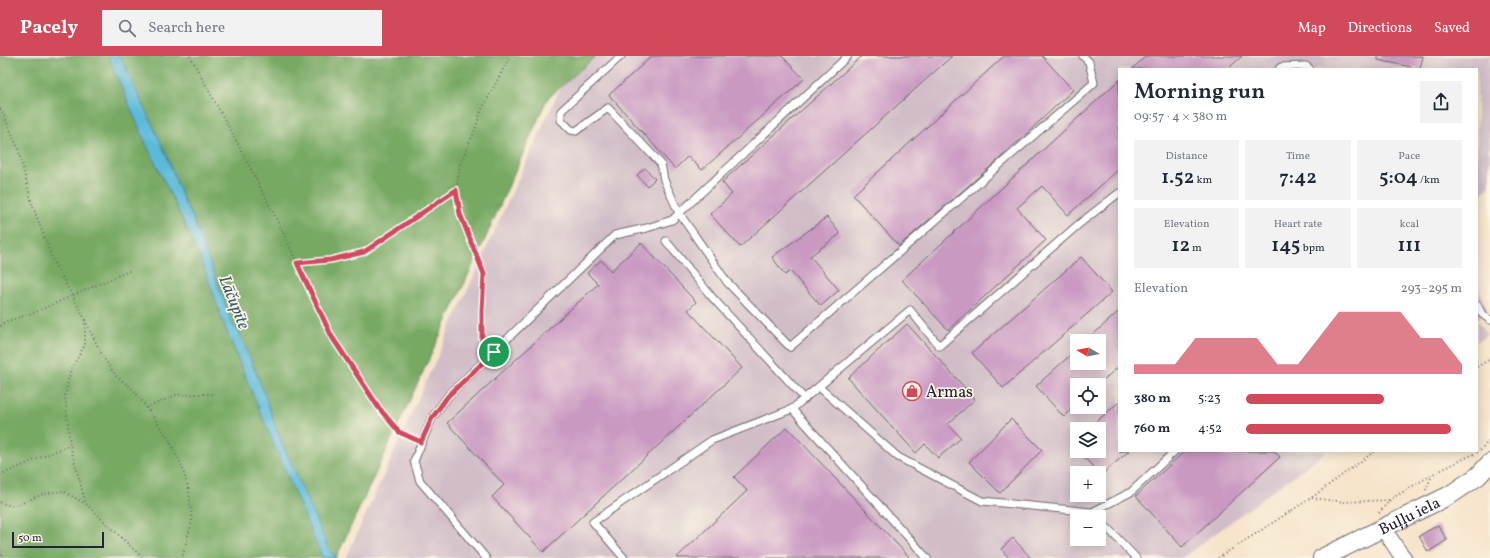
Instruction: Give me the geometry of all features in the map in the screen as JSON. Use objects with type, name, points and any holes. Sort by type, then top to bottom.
[{"type":"street","name":"Buļļu iela","points":[[1322,558],[1379,522],[1450,495],[1478,476],[1490,464]]},
{"type":"street","points":[[1379,522],[1404,558]]},
{"type":"lane","points":[[621,56],[561,111],[561,120],[571,130],[576,131],[608,108],[661,164],[664,180],[679,213],[727,282],[790,347],[1094,83],[1089,62],[1083,56]]},
{"type":"lane","points":[[486,558],[420,481],[414,460],[432,418],[448,396],[615,235],[672,220],[848,56]]},
{"type":"lane","points":[[1281,68],[1306,66],[1309,68]]},
{"type":"lane","points":[[624,558],[593,522],[712,440],[792,409],[910,310],[939,346],[1079,224],[1118,194]]},
{"type":"lane","points":[[666,241],[711,296],[805,399]]},
{"type":"lane","points":[[1478,307],[1482,314],[1490,320]]},
{"type":"lane","points":[[819,387],[898,457],[982,501],[1070,513]]},
{"type":"lane","points":[[792,409],[927,558]]},
{"type":"lane","points":[[1104,510],[1130,492],[1174,452]]},
{"type":"lane","points":[[1106,526],[1136,558]]},
{"type":"path","points":[[190,56],[238,144],[332,337],[379,408],[399,432],[421,442]]},
{"type":"path","points":[[494,352],[482,340],[484,274],[460,214],[456,190],[460,164],[475,130],[481,111],[510,56]]},
{"type":"path","points":[[0,109],[18,148],[32,204],[53,261],[85,319],[103,357],[116,376],[134,390],[168,438],[182,466],[189,492],[192,520],[182,558]]},
{"type":"path","points":[[297,263],[330,260],[364,252],[456,190]]},
{"type":"path","points":[[0,326],[5,322],[33,313],[131,270]]},
{"type":"path","points":[[85,319],[85,346],[70,369],[65,396],[70,445],[86,504]]},
{"type":"path","points":[[1478,366],[1490,359]]},
{"type":"path","points":[[146,408],[176,395],[216,394]]},
{"type":"path","points":[[1311,498],[1344,502],[1390,500],[1433,474],[1480,451],[1490,439]]},
{"type":"path","points":[[0,475],[70,445]]},
{"type":"path","points":[[1218,558],[1311,498],[1374,452]]},
{"type":"path","points":[[0,502],[7,506],[24,503],[39,495],[63,491],[86,504],[143,558]]},
{"type":"path","points":[[1379,522],[1390,500]]},
{"type":"path","points":[[0,551],[3,558]]},
{"type":"shaded area","points":[[575,56],[1490,56],[1490,186],[1478,197],[1478,68],[1118,68],[1118,452],[1326,452],[1182,558],[346,558]]},
{"type":"shaded area","points":[[1478,288],[1487,310],[1478,318]]},
{"type":"shaded area","points":[[1478,322],[1487,335],[1478,341]]},
{"type":"green space","points":[[0,56],[596,56],[547,99],[486,237],[336,558],[0,558]]},
{"type":"water","name":"Lāčupīte","points":[[108,56],[120,56],[166,154],[185,204],[192,216],[234,327],[238,330],[262,387],[277,431],[329,550],[336,558],[323,558],[320,553],[226,330],[205,271],[180,214],[145,142]]},
{"type":"building","points":[[652,56],[782,56],[804,79],[702,170],[688,156],[675,169],[609,95]]},
{"type":"building","points":[[862,56],[952,56],[740,247],[710,214],[732,194],[722,182]]},
{"type":"building","points":[[1004,56],[1042,56],[1073,90],[997,161],[899,246],[853,195]]},
{"type":"building","points":[[1146,56],[1242,56],[1229,68],[1133,68]]},
{"type":"building","points":[[1378,56],[1423,56],[1420,68],[1378,60]]},
{"type":"building","points":[[1118,81],[1118,170],[1068,215],[1042,186],[1017,208],[1046,240],[948,330],[902,280]]},
{"type":"building","points":[[645,168],[655,179],[647,186],[637,175]]},
{"type":"building","points":[[827,217],[840,234],[810,256],[839,290],[821,306],[790,271],[785,275],[772,257]]},
{"type":"building","points":[[641,243],[696,302],[688,310],[742,368],[543,552],[492,497],[504,485],[447,423],[598,284],[587,273],[601,260],[611,271]]},
{"type":"building","points":[[1081,257],[1112,292],[1003,388],[972,353]]},
{"type":"building","points":[[1118,312],[1118,367],[1106,378],[1070,378],[1070,411],[1064,417],[1036,386],[1070,355],[1070,370],[1106,370],[1106,334],[1094,334]]},
{"type":"building","points":[[907,324],[975,399],[948,424],[961,438],[938,458],[925,444],[916,453],[848,378]]},
{"type":"building","points":[[1118,403],[1118,452],[1128,452],[1106,471],[1106,466],[1092,466],[1085,458],[1106,458],[1106,422],[1096,422]]},
{"type":"building","points":[[1011,419],[1042,450],[1000,493],[969,462]]},
{"type":"building","points":[[787,427],[910,558],[676,558],[747,491],[734,477]]},
{"type":"building","points":[[1184,452],[1275,452],[1280,457],[1182,547],[1136,496]]},
{"type":"building","points":[[1438,525],[1447,540],[1428,552],[1419,536]]},
{"type":"building","points":[[1013,538],[1031,558],[1009,558],[1001,549]]},
{"type":"place","name":"Armas","points":[[912,391]]},
{"type":"route","points":[[456,190],[460,214],[484,274],[482,340],[494,352],[448,396],[432,418],[421,442],[399,432],[379,408],[332,337],[297,263],[330,260],[364,252],[456,190]]}]
